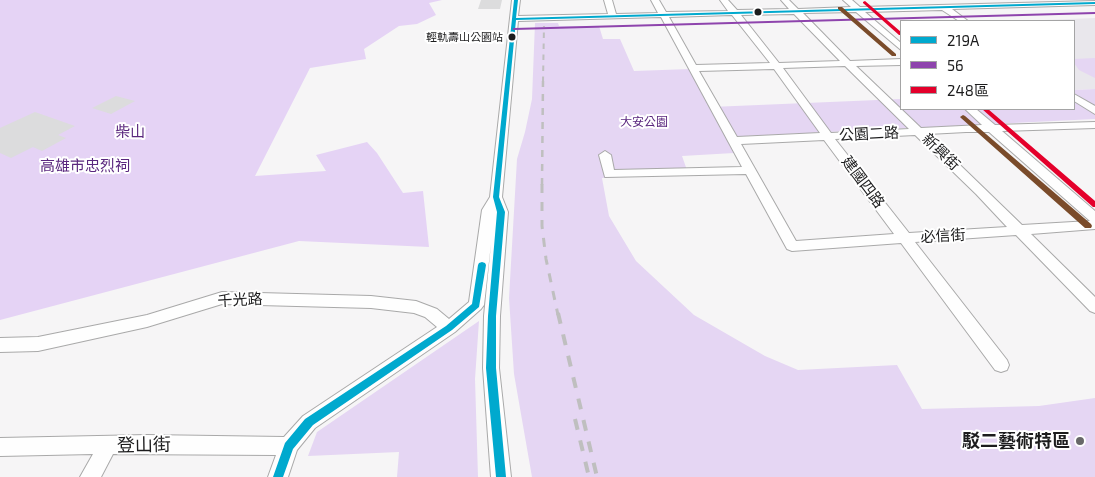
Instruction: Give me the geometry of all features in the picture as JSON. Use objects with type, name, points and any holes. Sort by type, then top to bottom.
[{"type":"street","points":[[278,477],[289,446],[309,422],[449,328],[476,305],[489,210],[496,197],[516,0]]},
{"type":"street","points":[[608,0],[613,16]]},
{"type":"street","points":[[605,155],[609,174],[748,170],[655,0]]},
{"type":"street","name":"建國四路","points":[[724,0],[777,66],[828,137],[1001,365]]},
{"type":"street","name":"新興街","points":[[785,0],[1095,307]]},
{"type":"street","points":[[846,0],[900,46]]},
{"type":"street","points":[[934,0],[963,20]]},
{"type":"street","points":[[1012,0],[1021,6]]},
{"type":"street","points":[[1083,0],[1094,2]]},
{"type":"street","points":[[514,19],[1021,6],[1094,2]]},
{"type":"street","points":[[693,68],[900,62]]},
{"type":"street","points":[[1075,98],[1095,111]]},
{"type":"street","points":[[971,110],[1095,218]]},
{"type":"street","name":"公園二路","points":[[733,141],[919,131],[1095,125]]},
{"type":"street","name":"必信街","points":[[748,170],[792,246],[1095,225]]},
{"type":"street","points":[[496,197],[501,212],[492,316],[491,368],[502,477]]},
{"type":"street","points":[[1095,229],[1092,231],[1095,234]]},
{"type":"street","name":"千光路","points":[[0,345],[38,344],[146,321],[222,298],[372,302],[416,307],[431,313],[449,328]]},
{"type":"street","name":"登山街","points":[[0,447],[147,444],[289,446]]},
{"type":"street","points":[[90,477],[108,445]]},
{"type":"shaded area","points":[[1095,18],[1095,89],[1075,90],[1075,20],[1044,20]]},
{"type":"green space","name":"柴山","points":[[0,0],[442,0],[429,3],[436,15],[417,24],[399,26],[364,49],[366,59],[310,68],[255,176],[326,171],[316,155],[367,142],[377,153],[403,193],[423,191],[429,247],[299,241],[0,320]]},
{"type":"green space","name":"大安公園","points":[[535,23],[558,23],[559,26],[599,26],[603,39],[620,39],[634,71],[690,69],[711,107],[900,99],[900,110],[1075,110],[1075,90],[1095,89],[1095,119],[726,137],[734,153],[682,156],[688,173],[602,178],[609,216],[636,261],[694,315],[765,356],[798,370],[897,365],[922,409],[1039,406],[1095,398],[1095,477],[532,477],[514,374],[509,298],[517,159],[532,99]]},
{"type":"green space","points":[[1095,58],[1095,78],[1079,70],[1075,64],[1075,59]]},
{"type":"green space","points":[[479,321],[475,379],[478,477],[397,477],[399,452],[308,456],[317,432]]},
{"type":"building","points":[[481,0],[502,0],[500,9],[478,9]]},
{"type":"building","points":[[116,96],[135,101],[111,114],[92,108]]},
{"type":"building","points":[[35,112],[75,126],[58,135],[66,138],[42,151],[33,147],[11,158],[0,153],[0,128]]},
{"type":"railway","points":[[543,82],[544,26]]},
{"type":"railway","points":[[542,185],[543,81]]},
{"type":"railway","points":[[542,185],[542,226],[546,259],[558,315]]},
{"type":"railway","points":[[558,313],[597,477]]},
{"type":"railway","points":[[575,419],[589,477]]},
{"type":"transit line","name":"219A","points":[[501,477],[491,368],[492,316],[501,212],[496,197],[516,0]]},
{"type":"transit line","name":"248區","points":[[865,2],[900,33]]},
{"type":"transit line","name":"219A","points":[[514,19],[1095,3]]},
{"type":"transit line","points":[[840,8],[894,55]]},
{"type":"transit line","name":"56","points":[[514,29],[1095,13]]},
{"type":"transit line","name":"248區","points":[[986,110],[1095,205]]},
{"type":"transit line","points":[[963,117],[1088,226]]},
{"type":"transit line","name":"219A","points":[[278,477],[289,446],[309,422],[449,328],[476,305],[482,265]]},
{"type":"place","name":"輕軌壽山公園站","points":[[512,37]]},
{"type":"place","name":"駁二藝術特區","points":[[1080,441]]},
{"type":"park label","name":"高雄市忠烈祠","points":[[85,166]]}]
